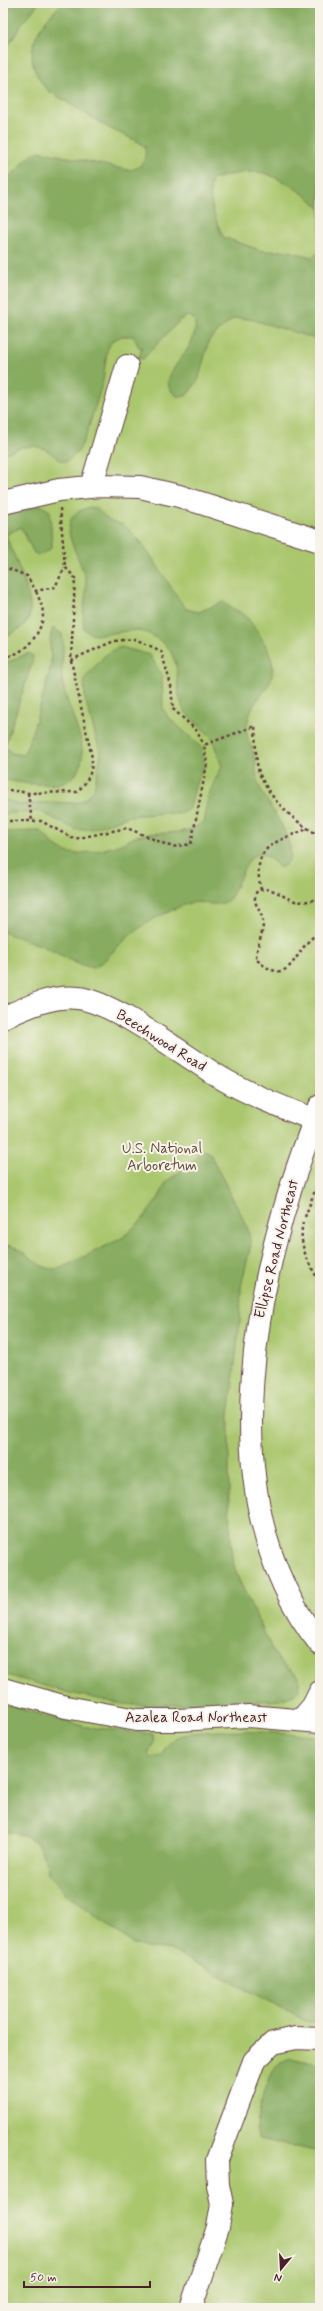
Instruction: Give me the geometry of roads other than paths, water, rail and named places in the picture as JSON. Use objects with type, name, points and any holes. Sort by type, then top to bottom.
[{"type":"street","points":[[91,487],[126,366]]},
{"type":"street","points":[[3,503],[59,490],[91,487],[140,487],[179,496],[310,537],[320,556]]},
{"type":"street","name":"Beechwood Road","points":[[3,1018],[51,1000],[73,998],[94,1002],[129,1020],[235,1086],[265,1101],[317,1113]]},
{"type":"street","name":"Ellipse Road Northeast","points":[[317,1113],[299,1162],[267,1276],[255,1349],[251,1433],[260,1505],[274,1562],[294,1607],[320,1644]]},
{"type":"street","name":"Azalea Road Northeast","points":[[3,1689],[72,1709],[137,1720],[178,1720],[228,1716],[311,1721]]},
{"type":"street","points":[[311,1721],[313,1706],[320,1692]]},
{"type":"street","points":[[191,2308],[218,2227],[222,2204],[218,2185],[217,2160],[254,2061],[273,2043],[296,2038],[320,2039]]},
{"type":"park label","name":"U.S. National Arboretum","points":[[162,1158]]}]
